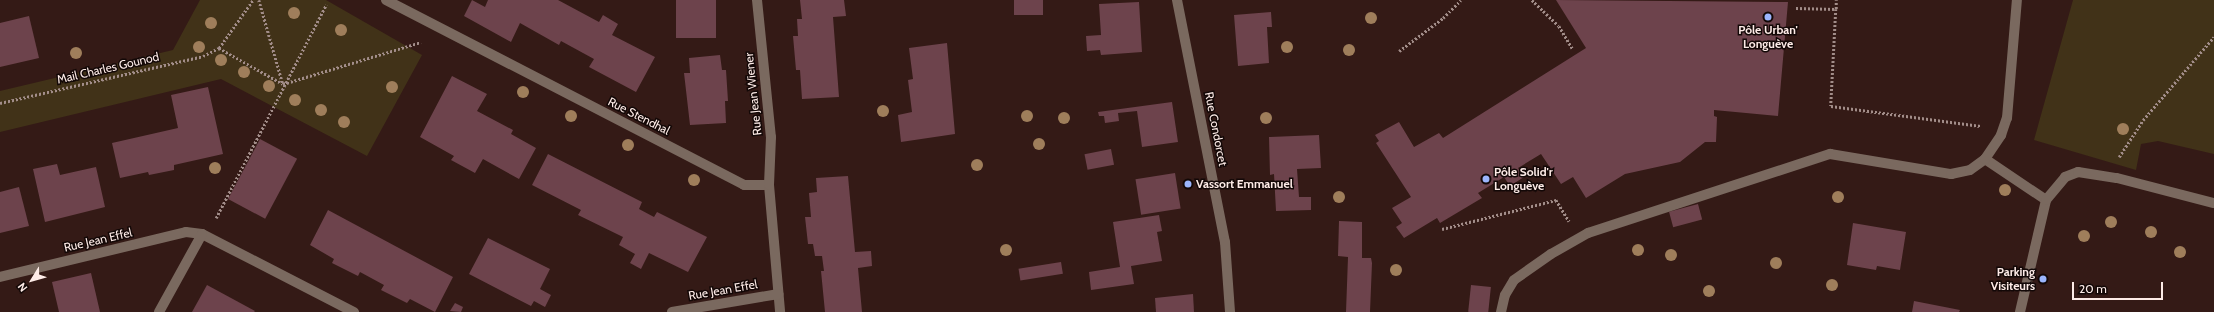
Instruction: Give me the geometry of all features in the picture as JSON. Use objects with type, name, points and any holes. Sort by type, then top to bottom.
[{"type":"street","name":"Rue Stendhal","points":[[386,0],[744,185],[769,185]]},
{"type":"street","name":"Rue Jean Wiener","points":[[757,0],[771,136],[769,185]]},
{"type":"street","name":"Rue Condorcet","points":[[1177,0],[1225,242],[1230,312]]},
{"type":"street","points":[[1501,312],[1505,295],[1514,280],[1551,254],[1579,238],[1830,154],[1951,174],[1970,170],[1986,159],[2003,129],[2007,118],[2017,0]]},
{"type":"street","points":[[1986,159],[2046,200]]},
{"type":"street","points":[[2020,312],[2046,200],[2065,176],[2078,172],[2105,176],[2214,203]]},
{"type":"street","points":[[769,185],[780,312]]},
{"type":"street","name":"Rue Jean Effel","points":[[0,276],[186,232],[202,234],[354,312]]},
{"type":"street","points":[[159,312],[202,234]]},
{"type":"street","name":"Rue Jean Effel","points":[[672,312],[778,294]]},
{"type":"path","points":[[253,0],[219,48],[284,84],[419,44],[424,37]]},
{"type":"path","points":[[259,0],[284,84]]},
{"type":"path","points":[[1399,51],[1443,18],[1461,0]]},
{"type":"path","points":[[1532,0],[1560,26],[1572,48]]},
{"type":"path","points":[[1836,0],[1831,106],[2003,129]]},
{"type":"path","points":[[216,219],[284,84],[326,5]]},
{"type":"path","points":[[1796,8],[1836,9]]},
{"type":"path","points":[[2105,176],[2143,120],[2214,37]]},
{"type":"path","name":"Mail Charles Gounod","points":[[0,103],[204,56],[219,48]]},
{"type":"path","points":[[1442,229],[1556,200],[1579,238]]},
{"type":"shaded area","points":[[200,0],[326,0],[422,55],[367,156],[221,79],[0,132],[0,91],[173,50]]},
{"type":"shaded area","points":[[2073,0],[2214,0],[2214,154],[2158,141],[2141,144],[2136,170],[2034,140]]},
{"type":"building","points":[[472,0],[485,7],[488,0],[558,0],[599,22],[603,15],[618,24],[612,35],[655,57],[636,92],[589,67],[594,59],[561,41],[559,45],[520,23],[511,42],[464,16]]},
{"type":"building","points":[[676,0],[716,0],[716,38],[676,38]]},
{"type":"building","points":[[800,0],[844,0],[846,16],[833,17],[839,97],[802,99],[800,70],[796,70],[793,36],[798,36],[797,19],[802,19]]},
{"type":"building","points":[[1014,0],[1043,0],[1043,15],[1014,15]]},
{"type":"building","points":[[1556,0],[1788,2],[1778,116],[1714,110],[1714,116],[1717,117],[1716,142],[1705,142],[1680,162],[1625,174],[1586,198],[1573,177],[1561,184],[1541,154],[1518,168],[1524,177],[1510,186],[1504,177],[1478,193],[1482,198],[1440,223],[1437,218],[1404,238],[1396,227],[1402,223],[1392,208],[1411,197],[1376,143],[1379,141],[1375,135],[1399,122],[1414,147],[1439,133],[1443,138],[1586,48]]},
{"type":"building","points":[[1139,2],[1142,52],[1101,55],[1100,50],[1087,51],[1086,36],[1101,35],[1099,4]]},
{"type":"building","points":[[1271,12],[1272,27],[1267,27],[1269,63],[1238,66],[1234,15]]},
{"type":"building","points":[[29,16],[39,58],[0,67],[0,23]]},
{"type":"building","points":[[947,43],[955,134],[901,142],[898,115],[912,112],[908,80],[913,79],[909,48]]},
{"type":"building","points":[[720,55],[722,70],[726,70],[728,101],[725,101],[726,123],[690,125],[684,73],[690,73],[689,58]]},
{"type":"building","points":[[452,76],[487,94],[477,111],[513,130],[511,134],[536,148],[519,179],[483,159],[475,173],[451,160],[454,156],[420,137]]},
{"type":"building","points":[[208,87],[223,154],[174,165],[174,170],[149,175],[148,172],[120,178],[112,143],[178,128],[171,95]]},
{"type":"building","points":[[1172,102],[1178,142],[1142,147],[1137,111],[1118,113],[1119,121],[1105,123],[1104,116],[1099,116],[1098,112]]},
{"type":"building","points":[[1319,135],[1321,168],[1297,169],[1299,197],[1311,197],[1311,210],[1276,211],[1274,174],[1270,175],[1269,137]]},
{"type":"building","points":[[260,139],[297,159],[265,219],[228,199]]},
{"type":"building","points":[[1111,149],[1114,165],[1088,170],[1084,154]]},
{"type":"building","points":[[548,154],[642,202],[639,209],[654,217],[657,212],[707,237],[688,272],[649,253],[641,269],[630,263],[635,254],[619,245],[623,237],[578,215],[581,210],[532,185]]},
{"type":"building","points":[[57,164],[60,175],[96,167],[105,207],[45,222],[33,169]]},
{"type":"building","points":[[1175,173],[1181,209],[1141,215],[1135,179]]},
{"type":"building","points":[[848,176],[855,252],[871,251],[872,266],[858,268],[862,312],[825,312],[821,271],[824,271],[822,256],[815,256],[813,244],[808,244],[805,217],[811,217],[809,193],[817,192],[816,178]]},
{"type":"building","points":[[19,187],[29,226],[0,233],[0,192]]},
{"type":"building","points":[[1698,204],[1702,219],[1673,227],[1669,212]]},
{"type":"building","points":[[328,210],[453,277],[435,312],[410,299],[407,303],[381,290],[384,285],[360,272],[358,276],[332,263],[334,259],[310,245]]},
{"type":"building","points":[[1159,215],[1162,231],[1157,232],[1162,261],[1131,266],[1134,284],[1091,290],[1089,272],[1120,267],[1113,222]]},
{"type":"building","points":[[1339,221],[1362,222],[1362,258],[1371,258],[1372,263],[1370,312],[1346,312],[1348,257],[1338,256]]},
{"type":"building","points":[[1853,223],[1906,232],[1900,270],[1877,266],[1876,270],[1847,265]]},
{"type":"building","points":[[488,238],[550,269],[540,289],[551,295],[545,307],[534,301],[531,306],[469,274]]},
{"type":"building","points":[[1061,262],[1063,274],[1020,281],[1019,269]]},
{"type":"building","points":[[91,273],[100,312],[59,312],[52,282]]},
{"type":"building","points":[[207,285],[255,311],[192,312]]},
{"type":"building","points":[[1471,285],[1491,287],[1488,312],[1468,312]]},
{"type":"building","points":[[1193,294],[1194,312],[1156,312],[1155,298]]},
{"type":"building","points":[[1914,301],[1960,310],[1959,312],[1912,312]]},
{"type":"building","points":[[455,303],[463,307],[461,312],[450,311]]},
{"type":"place","name":"Pôle Urban' Longuève","points":[[1768,17]]},
{"type":"place","name":"Pôle Solid'r Longuève","points":[[1486,179]]},
{"type":"place","name":"Vassort Emmanuel","points":[[1188,184]]},
{"type":"place","name":"Parking Visiteurs","points":[[2043,279]]}]
